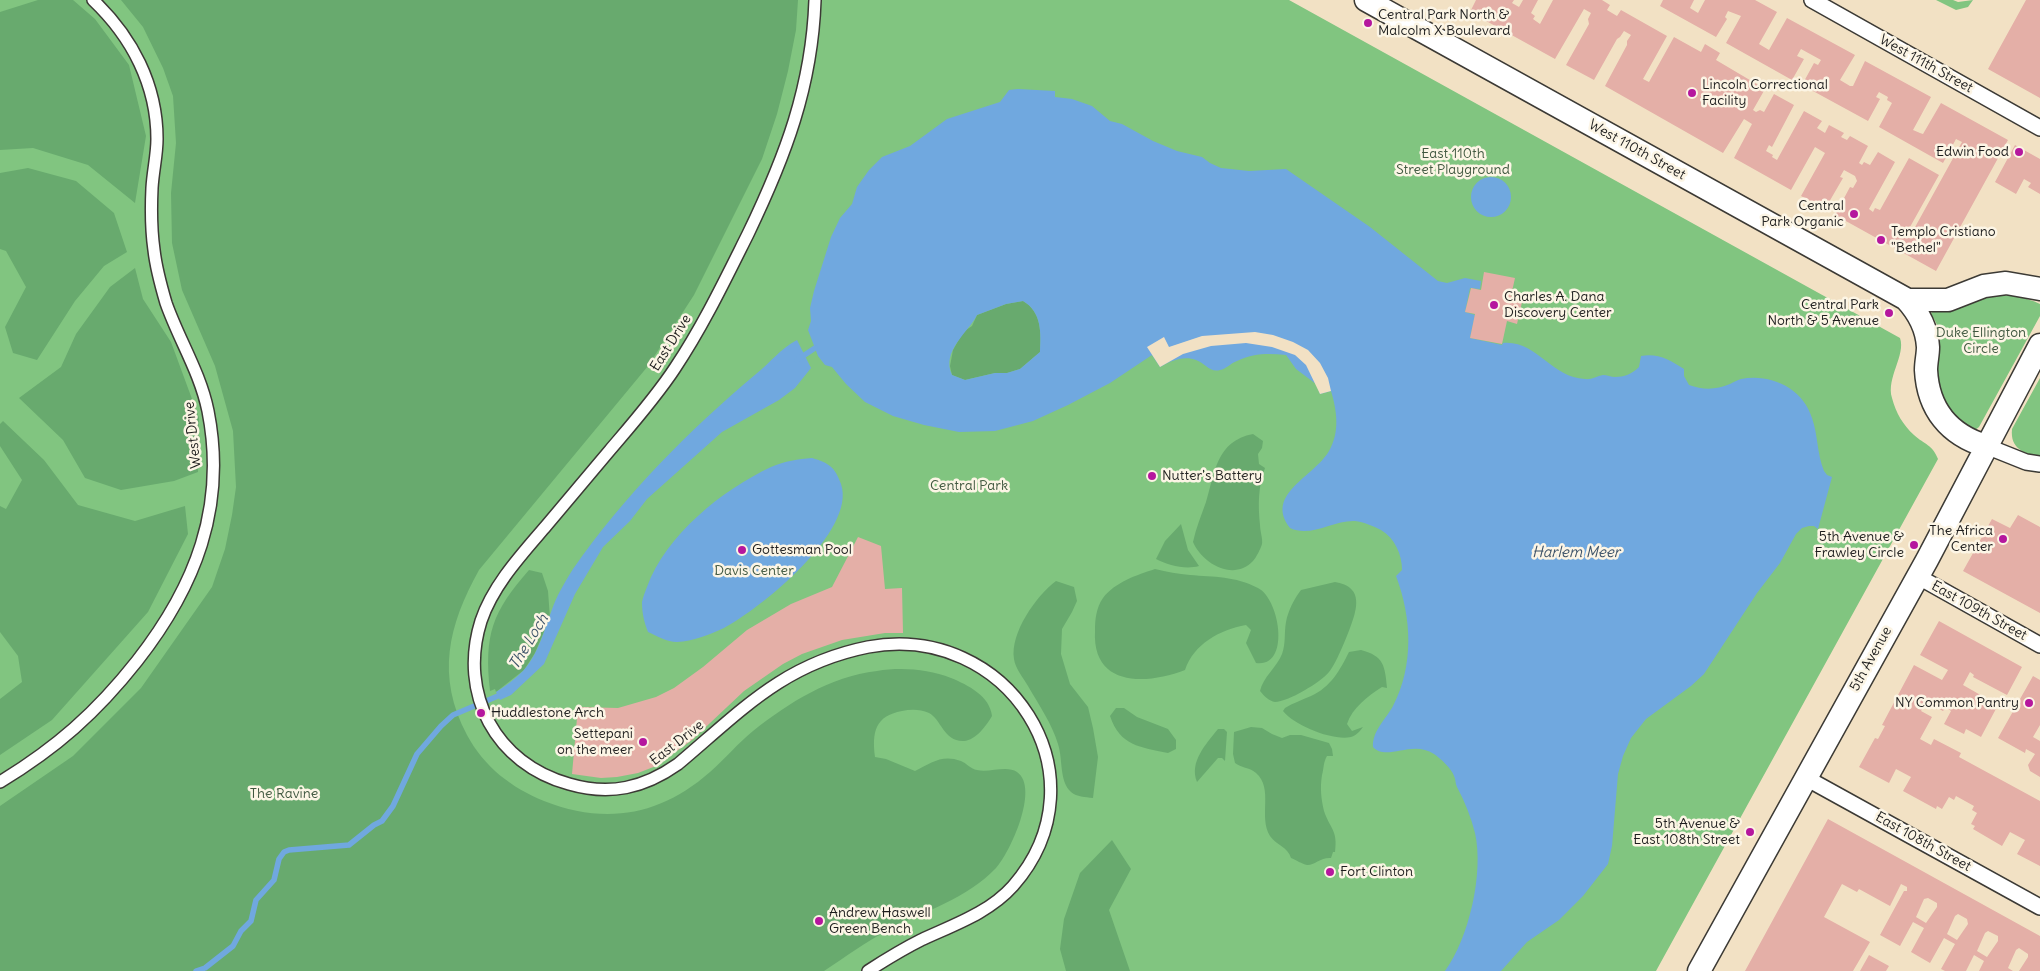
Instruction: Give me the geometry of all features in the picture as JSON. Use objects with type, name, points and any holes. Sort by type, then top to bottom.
[{"type":"main road","name":"West 110th Street","points":[[1366,0],[1907,300]]},
{"type":"main road","points":[[1907,300],[1948,300],[1984,286],[2006,283],[2040,289]]},
{"type":"main road","points":[[1907,300],[1916,309],[1926,336],[1928,384],[1936,408],[1947,424],[1962,437],[1986,446]]},
{"type":"main road","name":"5th Avenue","points":[[1699,971],[1917,576],[2040,345]]},
{"type":"street","name":"West Drive","points":[[0,782],[43,754],[86,719],[118,684],[160,630],[192,573],[205,534],[212,500],[212,451],[207,405],[197,374],[166,302],[154,253],[151,221],[152,186],[157,139],[154,108],[146,79],[136,54],[122,30],[93,0]]},
{"type":"street","name":"East Drive","points":[[815,0],[811,47],[798,112],[763,204],[715,300],[674,369],[627,430],[529,546],[489,603],[482,618],[476,648],[475,674],[479,696],[489,723],[495,735],[514,755],[551,778],[580,787],[596,789],[638,786],[665,773],[685,759],[755,698],[790,675],[830,657],[870,647],[907,644],[946,650],[979,665],[994,675],[1017,699],[1027,713],[1047,756],[1050,786],[1047,813],[1040,841],[1020,877],[999,899],[978,913],[884,960],[868,971]]},
{"type":"street","name":"West 111th Street","points":[[1812,0],[2040,128]]},
{"type":"street","points":[[1986,446],[2026,462],[2040,464]]},
{"type":"street","name":"East 109th Street","points":[[1917,576],[2040,645]]},
{"type":"street","name":"East 108th Street","points":[[1806,778],[2040,907]]},
{"type":"green space","name":"Central Park","points":[[0,0],[1289,0],[1900,338],[1900,352],[1891,390],[1892,398],[1898,414],[1906,427],[1931,447],[1938,459],[1656,971],[0,971]]},
{"type":"green space","points":[[38,0],[73,0],[95,19],[129,65],[146,136],[135,203],[88,165],[33,148],[0,150],[0,12]]},
{"type":"green space","name":"The Ravine","points":[[121,0],[798,0],[796,30],[788,71],[777,114],[762,159],[694,295],[648,366],[479,570],[468,591],[453,631],[449,672],[451,692],[457,713],[474,746],[490,767],[510,783],[544,801],[589,813],[610,814],[652,807],[691,787],[767,720],[811,692],[826,685],[859,674],[886,670],[905,669],[942,675],[958,681],[983,697],[992,716],[984,728],[973,738],[964,741],[957,740],[947,734],[937,720],[929,713],[905,710],[893,713],[877,726],[874,740],[875,757],[886,759],[915,771],[937,760],[948,758],[961,761],[977,770],[1008,769],[1017,772],[1023,780],[1025,792],[1020,820],[1015,835],[1002,860],[985,879],[945,904],[888,930],[824,971],[0,971],[0,806],[73,756],[141,688],[212,587],[225,549],[236,487],[233,431],[215,366],[182,290],[172,243],[171,193],[176,143],[173,96],[163,68],[143,27]]},
{"type":"green space","points":[[1936,0],[1953,0],[1958,2],[1973,0],[1968,7],[1956,10]]},
{"type":"green space","points":[[28,168],[76,181],[114,213],[127,252],[104,266],[75,301],[37,360],[13,353],[5,327],[26,287],[6,251],[0,249],[0,173]]},
{"type":"green space","points":[[135,268],[143,299],[171,342],[199,418],[198,472],[174,481],[121,490],[85,478],[63,440],[19,398],[61,367],[76,334],[110,287]]},
{"type":"green space","name":"Duke Ellington Circle","points":[[1996,295],[2018,297],[2040,304],[2040,316],[1979,427],[1975,430],[1959,422],[1942,395],[1936,367],[1940,335],[1931,314],[1932,311]]},
{"type":"green space","points":[[1023,301],[1034,311],[1039,323],[1040,352],[1020,369],[1007,373],[995,373],[965,380],[952,375],[950,366],[953,350],[963,332],[972,326],[977,315],[1006,304]]},
{"type":"green space","name":"Duke Ellington Circle","points":[[2040,378],[2040,457],[2024,452],[2016,446],[2013,441],[2012,429]]},
{"type":"green space","points":[[3,421],[44,460],[78,505],[135,521],[185,506],[188,534],[148,612],[52,720],[0,755],[0,699],[22,682],[18,656],[0,632],[0,506],[6,509],[22,480],[0,446],[0,424]]},
{"type":"green space","points":[[1253,434],[1263,441],[1262,448],[1258,454],[1259,464],[1265,468],[1259,496],[1262,544],[1254,560],[1245,567],[1228,570],[1211,563],[1203,557],[1193,542],[1215,470],[1224,451],[1231,443]]},
{"type":"green space","points":[[1181,524],[1188,550],[1199,566],[1177,566],[1156,559],[1165,541]]},
{"type":"green space","points":[[1155,569],[1181,574],[1233,579],[1258,588],[1266,595],[1272,605],[1276,618],[1278,644],[1274,655],[1267,662],[1256,663],[1246,643],[1251,630],[1246,625],[1226,630],[1209,640],[1195,653],[1185,670],[1170,675],[1139,679],[1124,677],[1112,672],[1102,663],[1096,649],[1095,623],[1099,606],[1108,592],[1120,583]]},
{"type":"green space","points":[[529,570],[542,573],[548,591],[550,618],[535,653],[524,670],[496,692],[495,689],[490,691],[488,654],[493,625],[506,599]]},
{"type":"green space","points":[[1056,581],[1074,587],[1077,601],[1062,629],[1061,654],[1070,684],[1088,707],[1093,728],[1098,757],[1093,798],[1076,795],[1067,787],[1063,776],[1060,750],[1052,729],[1018,670],[1014,659],[1016,638],[1020,627],[1040,596]]},
{"type":"green space","points":[[1335,582],[1344,584],[1354,592],[1356,603],[1351,625],[1336,661],[1325,676],[1304,691],[1288,699],[1271,701],[1260,691],[1264,681],[1282,654],[1286,622],[1294,601],[1301,590]]},
{"type":"green space","points":[[1361,650],[1374,655],[1382,663],[1387,688],[1382,687],[1371,694],[1349,718],[1347,724],[1352,731],[1363,727],[1357,734],[1351,737],[1334,737],[1305,727],[1283,711],[1288,706],[1324,688],[1338,671],[1349,652]]},
{"type":"green space","points":[[1116,708],[1124,708],[1137,717],[1168,729],[1176,740],[1176,749],[1168,753],[1132,744],[1119,734],[1114,726],[1110,716]]},
{"type":"green space","points":[[1251,727],[1262,728],[1282,738],[1290,735],[1301,735],[1329,743],[1333,756],[1327,756],[1325,761],[1321,789],[1324,811],[1333,830],[1336,845],[1335,852],[1333,852],[1331,858],[1309,865],[1305,864],[1291,858],[1287,851],[1270,836],[1265,820],[1265,795],[1261,779],[1253,771],[1235,763],[1233,754],[1234,732]]},
{"type":"green space","points":[[1218,729],[1224,729],[1227,732],[1225,761],[1222,758],[1218,758],[1197,782],[1195,767],[1197,760]]},
{"type":"green space","points":[[1112,840],[1131,869],[1109,910],[1130,971],[1066,971],[1060,949],[1064,919],[1080,873]]},
{"type":"water","name":"Harlem Meer","points":[[1009,90],[1055,91],[1055,97],[1072,99],[1092,106],[1110,121],[1122,124],[1153,141],[1177,151],[1202,157],[1221,168],[1249,171],[1286,169],[1370,227],[1438,281],[1447,283],[1465,278],[1481,281],[1480,289],[1470,288],[1465,312],[1475,315],[1470,338],[1502,345],[1503,343],[1515,344],[1525,347],[1563,373],[1585,379],[1603,375],[1625,376],[1634,372],[1639,367],[1641,356],[1658,356],[1684,369],[1684,376],[1689,385],[1699,388],[1715,388],[1741,379],[1763,378],[1784,385],[1801,398],[1808,407],[1814,424],[1824,471],[1832,477],[1818,529],[1814,526],[1809,526],[1802,528],[1796,534],[1780,563],[1757,593],[1704,674],[1691,686],[1646,719],[1631,738],[1618,774],[1612,846],[1608,864],[1583,896],[1559,920],[1527,942],[1501,971],[1445,971],[1454,957],[1467,923],[1476,886],[1477,867],[1475,833],[1470,815],[1456,786],[1453,773],[1439,758],[1426,750],[1409,749],[1385,752],[1373,747],[1377,730],[1393,706],[1405,675],[1408,625],[1396,576],[1402,570],[1397,547],[1386,533],[1362,522],[1347,521],[1314,530],[1298,531],[1290,528],[1284,516],[1283,505],[1287,496],[1322,460],[1332,444],[1335,436],[1336,421],[1331,391],[1320,394],[1316,384],[1296,369],[1286,355],[1267,354],[1249,356],[1216,371],[1199,361],[1187,358],[1173,361],[1160,367],[1152,355],[1110,383],[1033,421],[995,431],[959,432],[893,416],[865,402],[832,367],[825,365],[818,356],[808,330],[811,321],[810,308],[814,291],[831,237],[840,218],[852,204],[857,187],[869,170],[882,157],[910,146],[947,119],[1000,102]],"holes":[[[1023,301],[1034,311],[1039,323],[1040,352],[1020,369],[1007,373],[995,373],[965,380],[952,375],[950,358],[953,350],[977,315],[1006,304]]]},
{"type":"water","points":[[1495,177],[1502,180],[1508,186],[1511,197],[1510,205],[1502,214],[1495,217],[1487,217],[1480,214],[1472,205],[1471,193],[1474,186],[1483,178]]},
{"type":"water","points":[[797,340],[811,368],[795,388],[779,400],[722,432],[647,499],[630,521],[603,547],[575,594],[544,664],[511,695],[500,700],[496,692],[517,677],[535,654],[558,595],[573,569],[635,490],[706,418]]},
{"type":"water","name":"Gottesman Pool","points":[[812,458],[831,466],[836,473],[841,484],[842,503],[835,524],[821,545],[802,566],[760,604],[718,631],[695,639],[677,642],[666,640],[648,632],[642,610],[644,594],[656,568],[682,532],[715,501],[752,477],[781,463]]},
{"type":"pier","points":[[1255,332],[1273,335],[1308,350],[1320,363],[1328,378],[1331,391],[1320,394],[1306,365],[1295,355],[1272,347],[1246,343],[1211,346],[1183,354],[1160,367],[1147,347],[1164,337],[1169,347],[1202,336]]},
{"type":"building","points":[[1476,0],[1514,0],[1512,3],[1519,7],[1523,0],[1538,0],[1531,13],[1535,16],[1533,19],[1540,24],[1553,0],[1602,0],[1610,5],[1607,10],[1617,16],[1621,10],[1667,36],[1643,79],[1649,82],[1674,37],[1701,52],[1705,44],[1720,53],[1716,60],[1765,89],[1753,110],[1764,112],[1774,94],[1794,105],[1772,147],[1769,145],[1766,151],[1777,160],[1804,111],[1822,121],[1817,128],[1825,133],[1829,125],[1844,133],[1841,137],[1847,140],[1850,136],[1868,146],[1859,163],[1862,165],[1864,162],[1870,165],[1878,152],[1895,162],[1869,209],[1873,212],[1875,208],[1880,210],[1909,158],[1939,175],[1910,227],[1914,229],[1962,142],[1956,139],[1943,163],[1879,127],[1892,103],[1887,100],[1888,97],[1879,92],[1876,97],[1880,99],[1868,121],[1802,85],[1814,63],[1818,65],[1821,60],[1801,49],[1797,56],[1804,59],[1792,80],[1726,43],[1741,16],[1728,11],[1725,17],[1727,19],[1716,37],[1660,6],[1663,0],[1694,0],[1690,8],[1698,13],[1705,0],[1755,0],[1777,12],[1759,44],[1769,50],[1787,18],[1855,55],[1840,80],[1850,86],[1853,86],[1865,61],[1931,97],[1913,130],[1923,134],[1941,103],[2008,140],[1936,271],[1835,215],[1850,187],[1853,188],[1857,181],[1855,176],[1844,170],[1840,177],[1843,178],[1825,209],[1801,196],[1825,153],[1815,147],[1791,190],[1734,158],[1752,124],[1744,119],[1723,153],[1605,86],[1631,35],[1624,31],[1617,39],[1594,80],[1566,65],[1589,24],[1588,19],[1591,13],[1584,9],[1555,59],[1470,12]]},
{"type":"building","points":[[2026,0],[2040,0],[2040,98],[1988,69]]},
{"type":"building","points":[[2015,145],[2040,159],[2040,194],[2028,187],[2031,183],[2024,179],[2016,194],[1995,182]]},
{"type":"building","name":"Charles A. Dana Discovery Center","points":[[1484,272],[1515,278],[1511,296],[1523,298],[1517,324],[1507,321],[1502,344],[1470,338],[1475,314],[1465,312],[1471,288],[1481,290]]},
{"type":"building","points":[[2018,515],[2040,527],[2040,613],[1963,571],[1992,519],[2010,528]]},
{"type":"building","name":"Davis Center","points":[[858,537],[881,546],[885,589],[902,588],[903,633],[885,633],[842,640],[802,654],[783,664],[744,691],[692,740],[656,766],[638,773],[617,777],[601,778],[572,774],[578,707],[618,708],[656,697],[674,688],[703,667],[747,630],[791,604],[832,587]]},
{"type":"building","points":[[1939,621],[2022,667],[2007,695],[1973,677],[1974,675],[1970,672],[1963,685],[1998,705],[1981,737],[1966,729],[1964,734],[1944,724],[1951,711],[1946,707],[1943,711],[1926,702],[1921,711],[1932,717],[1920,739],[1931,745],[1934,739],[1961,753],[1959,757],[2040,801],[2040,866],[2017,854],[2025,840],[2010,832],[2002,846],[1973,829],[1975,826],[1971,824],[1977,813],[1972,810],[1974,806],[1956,796],[1954,800],[1949,797],[1942,809],[1937,806],[1936,809],[1903,791],[1911,777],[1896,769],[1889,783],[1859,767],[1875,738],[1878,739],[1885,726],[1882,725],[1914,665],[1942,680],[1948,670],[1920,655]]},
{"type":"building","name":"NY Common Pantry","points":[[2033,676],[2040,680],[2040,725],[2033,737],[2040,741],[2040,777],[2030,771],[2028,765],[2035,754],[2026,749],[2025,753],[1998,738]]},
{"type":"building","points":[[1828,819],[2040,936],[2040,971],[2019,971],[2028,954],[2019,948],[2016,950],[2008,968],[2013,971],[1979,971],[1984,961],[1974,955],[1966,971],[1945,971],[1941,969],[1955,944],[1944,938],[1930,963],[1911,952],[1924,928],[1913,922],[1900,946],[1880,935],[1904,891],[1907,891],[1907,887],[1901,884],[1890,906],[1859,889],[1857,892],[1842,884],[1824,917],[1870,942],[1853,971],[1745,971]],"holes":[[[1928,898],[1937,903],[1937,907],[1926,923],[1916,917],[1924,899]],[[1958,914],[1967,919],[1968,924],[1957,940],[1947,934],[1955,916]],[[1988,931],[1998,936],[1998,941],[1987,957],[1977,951],[1985,933]]]},
{"type":"building","points":[[1869,955],[1889,966],[1886,971],[1860,971]]},
{"type":"waterway","name":"The Loch","points":[[797,360],[815,348]]},
{"type":"waterway","name":"The Loch","points":[[196,971],[205,968],[233,946],[241,931],[251,921],[256,900],[274,880],[279,859],[284,852],[349,845],[382,821],[393,806],[417,754],[441,726],[453,715],[505,693]]},
{"type":"place","name":"Central Park North & Malcolm X Boulevard","points":[[1368,23]]},
{"type":"place","name":"Lincoln Correctional Facility","points":[[1692,93]]},
{"type":"place","name":"Edwin Food","points":[[2019,152]]},
{"type":"place","name":"Central Park Organic","points":[[1854,214]]},
{"type":"place","name":"Templo Cristiano \"Bethel\"","points":[[1881,240]]},
{"type":"place","name":"Charles A. Dana Discovery Center","points":[[1494,305]]},
{"type":"place","name":"Central Park North & 5 Avenue","points":[[1889,313]]},
{"type":"place","name":"Nutter's Battery","points":[[1152,476]]},
{"type":"place","name":"The Africa Center","points":[[2003,539]]},
{"type":"place","name":"5th Avenue & Frawley Circle","points":[[1914,545]]},
{"type":"place","name":"Gottesman Pool","points":[[742,550]]},
{"type":"place","name":"NY Common Pantry","points":[[2029,703]]},
{"type":"place","name":"Huddlestone Arch","points":[[481,713]]},
{"type":"place","name":"Settepani on the meer","points":[[643,742]]},
{"type":"place","name":"5th Avenue & East 108th Street","points":[[1750,832]]},
{"type":"place","name":"Fort Clinton","points":[[1330,872]]},
{"type":"place","name":"Andrew Haswell Green Bench","points":[[819,921]]},
{"type":"park label","name":"East 110th Street Playground","points":[[1453,162]]}]
